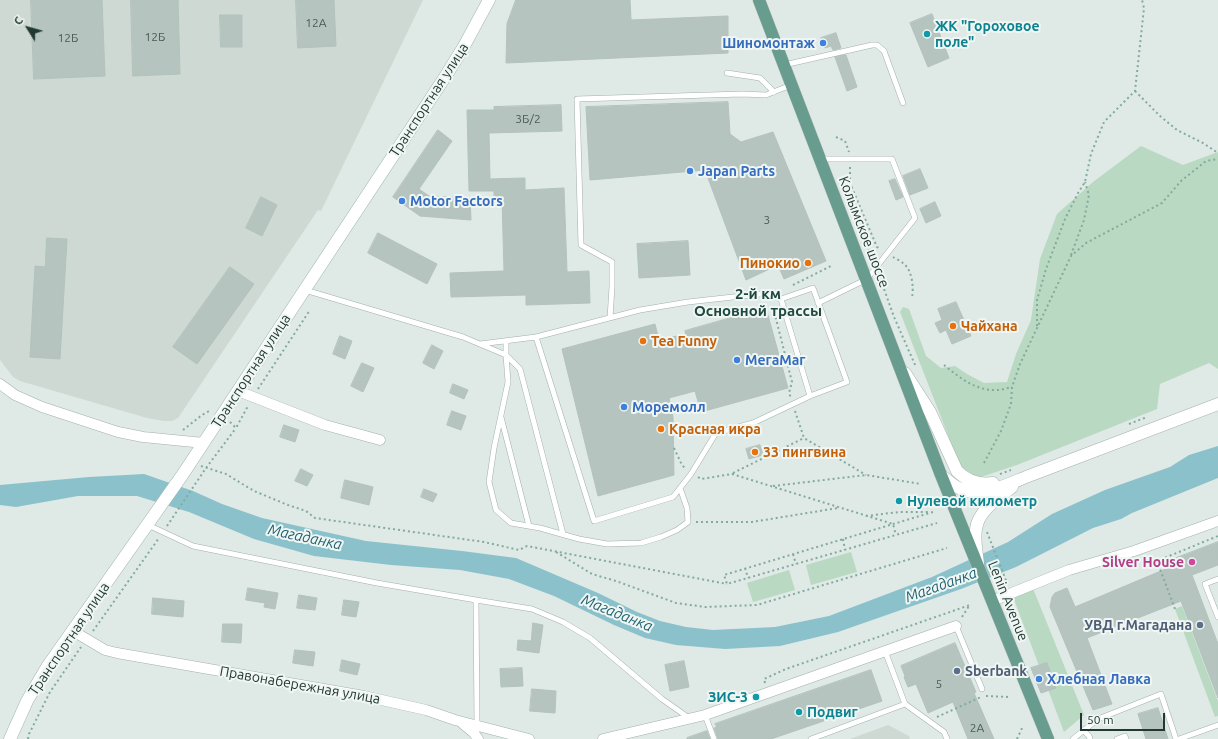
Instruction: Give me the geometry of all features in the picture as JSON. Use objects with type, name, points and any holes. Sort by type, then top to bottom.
[{"type":"main road","name":"Транспортная улица","points":[[10,739],[33,691],[73,631],[184,474],[452,66],[489,0]]},
{"type":"main road","name":"Колымское шоссе","points":[[759,0],[941,475]]},
{"type":"main road","points":[[899,365],[930,412],[954,467],[961,475],[973,482],[987,484],[1026,477]]},
{"type":"main road","points":[[941,475],[958,488],[974,492],[1000,488],[1218,404]]},
{"type":"main road","name":"Lenin Avenue","points":[[941,475],[976,533],[979,568],[1048,739]]},
{"type":"main road","points":[[976,533],[980,518],[995,500],[1026,477]]},
{"type":"street","points":[[0,384],[15,395],[42,407],[118,432],[143,437],[204,443]]},
{"type":"street","points":[[238,391],[325,425],[380,440]]},
{"type":"street","points":[[991,598],[1069,570],[1134,551],[1218,521]]},
{"type":"street","points":[[603,739],[706,715],[956,626]]},
{"type":"street","name":"Правонабережная улица","points":[[73,631],[105,650],[116,653],[364,696],[426,710],[455,720],[529,739]]},
{"type":"street","points":[[455,720],[469,728],[478,739]]},
{"type":"lane","points":[[784,65],[872,44],[877,45],[884,51],[904,103]]},
{"type":"lane","points":[[727,73],[760,78],[774,92]]},
{"type":"lane","points":[[610,318],[612,262],[581,245],[577,99],[742,94],[766,95],[791,85]]},
{"type":"lane","points":[[818,304],[867,279],[915,218],[892,160],[820,159]]},
{"type":"lane","points":[[536,337],[594,522],[673,497],[691,474],[716,433],[753,423],[810,396],[847,382],[813,288],[781,300]]},
{"type":"lane","points":[[305,290],[427,326],[480,344],[506,355],[520,369],[563,534]]},
{"type":"lane","points":[[480,344],[536,337],[648,308],[769,293],[781,300],[810,396]]},
{"type":"lane","points":[[506,340],[508,382],[494,448],[489,482],[496,510],[511,523],[607,544],[641,543],[677,530],[688,522],[686,508],[680,488]]},
{"type":"lane","points":[[501,416],[530,526]]},
{"type":"lane","points":[[148,525],[192,546],[376,583],[532,609],[563,622],[590,638],[662,699],[690,719]]},
{"type":"lane","points":[[1218,579],[1205,584],[1218,617]]},
{"type":"lane","points":[[476,600],[477,725]]},
{"type":"lane","points":[[956,626],[982,689]]},
{"type":"lane","points":[[885,651],[905,704],[944,732],[947,739]]},
{"type":"lane","points":[[1073,739],[1098,719],[1161,694],[1178,739],[1218,725]]},
{"type":"lane","points":[[811,739],[905,704]]},
{"type":"lane","points":[[706,715],[714,739]]},
{"type":"lane","points":[[1083,730],[1090,739]]},
{"type":"lane","points":[[1117,739],[1125,736],[1126,739]]},
{"type":"path","points":[[984,463],[1001,431],[1011,404],[1012,387],[1020,364],[1071,256],[1084,220],[1089,195],[1086,182],[1091,154],[1104,122],[1135,91],[1144,8],[1142,0]]},
{"type":"path","points":[[1135,91],[1160,116],[1177,130],[1203,143],[1218,153]]},
{"type":"path","points":[[836,137],[845,141],[849,150],[850,183],[877,246],[887,254],[905,264],[914,289],[912,297]]},
{"type":"path","points":[[1071,256],[1086,243],[1162,203],[1181,181],[1206,162],[1218,159]]},
{"type":"path","points":[[1037,328],[1037,300],[1046,269],[1065,219],[1078,193],[1086,182]]},
{"type":"path","points":[[853,210],[894,317],[916,368]]},
{"type":"path","points":[[944,365],[961,379],[980,388],[997,390],[1012,387]]},
{"type":"path","points":[[163,531],[206,468],[236,428]]},
{"type":"path","points":[[674,448],[682,465],[691,474],[701,479],[732,474],[804,438]]},
{"type":"path","points":[[191,462],[226,474],[254,491],[306,511],[315,518],[484,542],[519,550],[527,546],[727,584],[937,523]]},
{"type":"path","points":[[732,474],[893,524]]},
{"type":"path","points":[[772,486],[866,475],[921,484]]},
{"type":"path","points":[[688,522],[752,522],[839,508]]},
{"type":"path","points":[[727,584],[724,575],[933,512],[899,512],[866,516]]},
{"type":"path","points":[[893,524],[896,535]]},
{"type":"path","points":[[976,533],[1008,586]]},
{"type":"path","points":[[1175,609],[1157,561],[1218,536]]},
{"type":"path","points":[[842,539],[845,550]]},
{"type":"path","points":[[553,551],[592,574],[616,581],[676,603],[705,606],[757,605],[947,548]]},
{"type":"path","points":[[793,554],[796,564]]},
{"type":"path","points":[[745,568],[748,578]]},
{"type":"path","points":[[764,678],[786,668],[970,605],[956,626]]},
{"type":"path","points":[[928,721],[984,696],[1010,697]]},
{"type":"path","points":[[1017,739],[1023,726]]},
{"type":"shaded area","points":[[0,0],[423,0],[321,211],[318,210],[178,418],[172,421],[147,418],[20,381],[13,377],[0,360]]},
{"type":"shaded area","points":[[888,725],[909,736],[910,739],[850,739]]},
{"type":"green space","points":[[1141,146],[1183,165],[1218,152],[1218,369],[1209,363],[1160,384],[1157,409],[1017,465],[981,477],[974,477],[962,471],[900,312],[903,307],[909,309],[926,356],[941,368],[955,366],[984,383],[1007,382],[1016,354],[1031,320],[1040,259],[1057,214],[1093,182]]},
{"type":"green space","points":[[851,552],[857,572],[811,585],[806,565]]},
{"type":"green space","points":[[789,570],[795,590],[753,602],[747,583]]},
{"type":"green space","points":[[1032,586],[1084,715],[1064,732],[1012,594]]},
{"type":"green space","points":[[1182,606],[1218,701],[1218,716],[1215,717],[1175,609]]},
{"type":"water","name":"Магаданка","points":[[1218,446],[1218,478],[1132,513],[1121,519],[1093,528],[1016,567],[961,589],[838,632],[780,646],[725,649],[676,645],[645,638],[554,596],[509,579],[460,570],[391,565],[314,556],[254,539],[189,512],[137,496],[78,496],[16,507],[0,505],[0,485],[144,474],[262,518],[366,541],[516,558],[660,621],[686,627],[713,630],[775,627],[829,616],[932,577],[1008,542],[1052,514],[1105,490],[1170,467],[1189,455]]},
{"type":"building","points":[[31,0],[102,0],[105,76],[34,79]]},
{"type":"building","points":[[131,0],[178,0],[180,74],[133,76]]},
{"type":"building","points":[[296,0],[334,0],[336,46],[298,48]]},
{"type":"building","points":[[516,0],[630,0],[631,20],[728,16],[728,53],[506,63],[507,24]]},
{"type":"building","name":"ЖК \"Гороховое поле\"","points":[[932,14],[949,58],[928,67],[910,23]]},
{"type":"building","points":[[220,15],[242,15],[242,47],[221,47]]},
{"type":"building","points":[[836,33],[841,48],[833,50],[831,46],[825,48],[821,38]]},
{"type":"building","points":[[846,55],[857,87],[847,91],[835,57]]},
{"type":"building","points":[[728,102],[730,134],[741,142],[773,132],[826,261],[784,279],[778,265],[746,280],[705,170],[590,180],[586,107]]},
{"type":"building","points":[[561,105],[562,131],[489,133],[490,179],[525,178],[525,190],[564,188],[567,272],[589,271],[590,303],[526,305],[526,295],[451,297],[450,273],[504,271],[502,198],[494,199],[494,191],[469,191],[467,110],[494,110],[494,107]]},
{"type":"building","points":[[438,130],[452,141],[419,189],[429,196],[470,198],[471,220],[420,216],[393,197]]},
{"type":"building","points":[[920,169],[928,188],[910,195],[903,176]]},
{"type":"building","points":[[895,179],[903,197],[896,200],[889,181]]},
{"type":"building","points":[[261,197],[277,205],[262,236],[246,228]]},
{"type":"building","points":[[935,202],[941,216],[926,223],[920,209]]},
{"type":"building","points":[[378,233],[437,264],[427,284],[368,253]]},
{"type":"building","points":[[47,238],[67,239],[60,359],[30,357],[35,266],[45,267]]},
{"type":"building","points":[[688,241],[690,275],[639,278],[637,244]]},
{"type":"building","points":[[230,267],[254,284],[197,364],[173,347]]},
{"type":"building","points":[[956,302],[971,336],[952,344],[946,330],[940,333],[935,323],[942,320],[938,309]]},
{"type":"building","name":"Моремолл","points":[[766,308],[788,388],[701,412],[695,391],[669,398],[673,417],[674,475],[598,496],[562,349],[655,324],[659,340],[686,334],[685,331]]},
{"type":"building","points":[[340,336],[352,341],[345,359],[333,354]]},
{"type":"building","points":[[432,345],[443,351],[434,369],[423,363]]},
{"type":"building","points":[[362,363],[374,368],[363,392],[351,386]]},
{"type":"building","points":[[453,384],[468,390],[464,399],[450,393]]},
{"type":"building","points":[[452,411],[466,416],[461,430],[447,425]]},
{"type":"building","points":[[284,425],[299,430],[295,442],[280,437]]},
{"type":"building","name":"33 пингвина","points":[[760,445],[763,455],[749,459],[746,449]]},
{"type":"building","points":[[301,469],[313,475],[307,486],[295,481]]},
{"type":"building","points":[[345,480],[373,487],[369,505],[341,498]]},
{"type":"building","points":[[424,489],[437,494],[433,502],[421,497]]},
{"type":"building","points":[[1218,542],[1218,565],[1192,575],[1218,644],[1218,698],[1181,601],[1087,638],[1112,704],[1093,710],[1050,607],[1052,597],[1055,593],[1067,588],[1075,607],[1168,568],[1166,562]]},
{"type":"building","points":[[248,588],[278,593],[275,609],[264,607],[265,603],[246,600]]},
{"type":"building","points":[[299,595],[317,598],[315,610],[297,608]]},
{"type":"building","points":[[153,598],[184,601],[183,617],[152,614]]},
{"type":"building","points":[[344,600],[359,602],[356,617],[342,615]]},
{"type":"building","points":[[533,623],[543,625],[539,653],[517,650],[518,640],[531,641]]},
{"type":"building","points":[[223,624],[242,624],[241,643],[222,642]]},
{"type":"building","points":[[955,643],[976,692],[974,693],[994,739],[968,739],[953,702],[928,713],[916,684],[908,687],[901,666]]},
{"type":"building","points":[[295,650],[315,652],[313,666],[293,663]]},
{"type":"building","points":[[342,660],[360,664],[357,675],[340,671]]},
{"type":"building","points":[[684,661],[689,687],[670,691],[665,665]]},
{"type":"building","points":[[1047,663],[1056,688],[1041,693],[1031,668]]},
{"type":"building","points":[[522,668],[523,686],[501,687],[500,669]]},
{"type":"building","name":"Подвиг","points":[[871,670],[882,701],[771,739],[718,739],[714,728],[717,727],[715,724]]},
{"type":"building","points":[[532,689],[556,691],[555,713],[530,711]]},
{"type":"building","points":[[1158,708],[1168,739],[1146,739],[1138,714]]},
{"type":"building","points":[[707,731],[710,739],[687,739],[687,738]]},
{"type":"place","name":"ЖК \"Гороховое поле\"","points":[[927,34]]},
{"type":"place","name":"Шиномонтаж","points":[[823,43]]},
{"type":"place","name":"Japan Parts","points":[[690,171]]},
{"type":"place","name":"Motor Factors","points":[[402,201]]},
{"type":"place","name":"Пинокио","points":[[808,263]]},
{"type":"place","name":"Чайхана","points":[[953,326]]},
{"type":"place","name":"Tea Funny","points":[[643,341]]},
{"type":"place","name":"МегаМаг","points":[[737,360]]},
{"type":"place","name":"Моремолл","points":[[624,407]]},
{"type":"place","name":"Красная икра","points":[[661,429]]},
{"type":"place","name":"33 пингвина","points":[[755,452]]},
{"type":"place","name":"Нулевой километр","points":[[899,501]]},
{"type":"place","name":"Silver House","points":[[1192,562]]},
{"type":"place","name":"УВД г.Магадана","points":[[1200,625]]},
{"type":"place","name":"Sberbank","points":[[957,671]]},
{"type":"place","name":"Хлебная Лавка","points":[[1039,679]]},
{"type":"place","name":"ЗИС-3","points":[[756,697]]},
{"type":"place","name":"Подвиг","points":[[799,712]]},
{"type":"district","name":"2-й км Основной трассы","points":[[758,302]]}]
